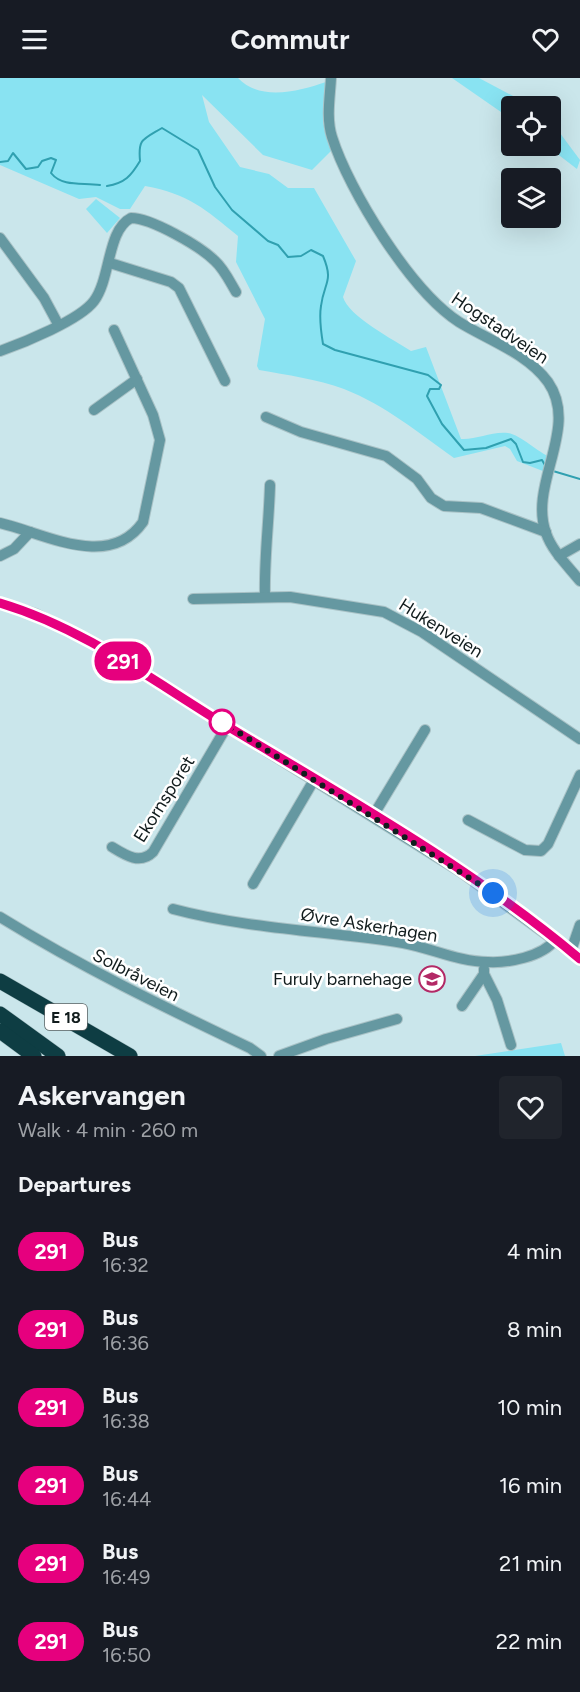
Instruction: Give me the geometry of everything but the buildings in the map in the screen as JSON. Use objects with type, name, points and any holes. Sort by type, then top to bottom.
[{"type":"highway","name":"E 18","points":[[0,981],[130,1056]]},
{"type":"highway","name":"E 18","points":[[0,1014],[58,1056]]},
{"type":"highway","points":[[0,1031],[34,1056]]},
{"type":"street","name":"Hogstadveien","points":[[331,78],[329,118],[331,135],[363,202],[411,275],[435,303],[458,321],[496,342],[536,369],[549,383],[559,412],[544,500],[546,532],[560,556],[580,581]]},
{"type":"street","points":[[0,351],[35,337],[83,312],[93,302],[104,284],[120,228],[125,221],[137,218],[201,250],[216,261],[236,292]]},
{"type":"street","points":[[0,238],[44,298],[58,324]]},
{"type":"street","points":[[110,263],[161,279],[179,288],[225,381]]},
{"type":"street","points":[[0,523],[89,547],[118,542],[139,528],[145,517],[160,440],[153,415],[114,330]]},
{"type":"street","points":[[94,410],[137,379]]},
{"type":"street","points":[[266,417],[301,432],[386,456],[417,479],[435,501],[454,507],[481,508],[546,532]]},
{"type":"street","points":[[265,596],[270,485]]},
{"type":"street","points":[[0,556],[14,549],[30,532]]},
{"type":"street","points":[[560,556],[580,544]]},
{"type":"street","name":"Hukenveien","points":[[193,599],[265,596],[357,607],[399,619],[580,739]]},
{"type":"street","points":[[0,603],[36,614],[70,629],[493,893],[580,959]]},
{"type":"street","name":"Ekornsporet","points":[[112,847],[133,858],[149,856],[153,852],[228,726]]},
{"type":"street","points":[[373,816],[425,730]]},
{"type":"street","points":[[468,820],[525,850],[541,851],[548,844],[580,775]]},
{"type":"street","points":[[253,884],[314,780]]},
{"type":"street","name":"Øvre Askerhagen","points":[[173,909],[247,923],[406,944],[484,968],[545,950],[555,940]]},
{"type":"street","name":"Solbråveien","points":[[0,917],[70,960],[250,1048],[261,1056]]},
{"type":"street","points":[[571,951],[580,925]]},
{"type":"street","points":[[462,1006],[484,968]]},
{"type":"street","points":[[484,968],[511,1045]]},
{"type":"street","points":[[279,1056],[326,1039],[397,1019]]},
{"type":"shaded area","points":[[0,78],[238,78],[257,90],[269,92],[293,91],[326,82],[323,122],[331,151],[312,170],[263,155],[202,95],[209,122],[240,167],[269,174],[288,188],[314,188],[356,261],[343,297],[347,304],[362,320],[411,351],[426,347],[461,439],[496,433],[513,434],[552,458],[548,473],[517,461],[510,449],[505,446],[454,458],[374,403],[344,389],[259,370],[257,366],[265,319],[236,262],[238,236],[196,204],[160,189],[145,186],[130,209],[120,209],[96,197],[79,199],[0,165]]},
{"type":"shaded area","points":[[452,78],[479,78],[513,96],[501,96],[501,112]]},
{"type":"shaded area","points":[[561,134],[580,160],[577,169],[560,156]]},
{"type":"shaded area","points":[[96,199],[120,218],[107,233],[86,209]]},
{"type":"shaded area","points":[[561,1043],[565,1056],[475,1056]]},
{"type":"waterway","points":[[107,186],[123,181],[130,175],[140,161],[140,148],[143,141],[162,128],[198,150],[215,187],[232,210],[268,241],[278,245],[288,257],[301,256],[311,250],[323,256],[328,271],[320,311],[323,344],[335,350],[428,375],[441,385],[439,389],[430,389],[427,396],[442,424],[464,450],[486,448],[511,439],[516,444],[523,462],[542,460],[546,467]]},
{"type":"waterway","points":[[0,162],[8,161],[13,153],[26,169],[38,167],[42,161],[51,158],[56,160],[51,173],[61,181],[100,185]]},
{"type":"waterway","points":[[553,471],[580,479]]},
{"type":"bus line","name":"291","points":[[0,603],[36,614],[70,629],[106,651],[461,872],[493,893],[580,959]]},
{"type":"place","name":"Furuly barnehage","points":[[432,979]]},
{"type":"route","points":[[222,722],[493,893]]}]
